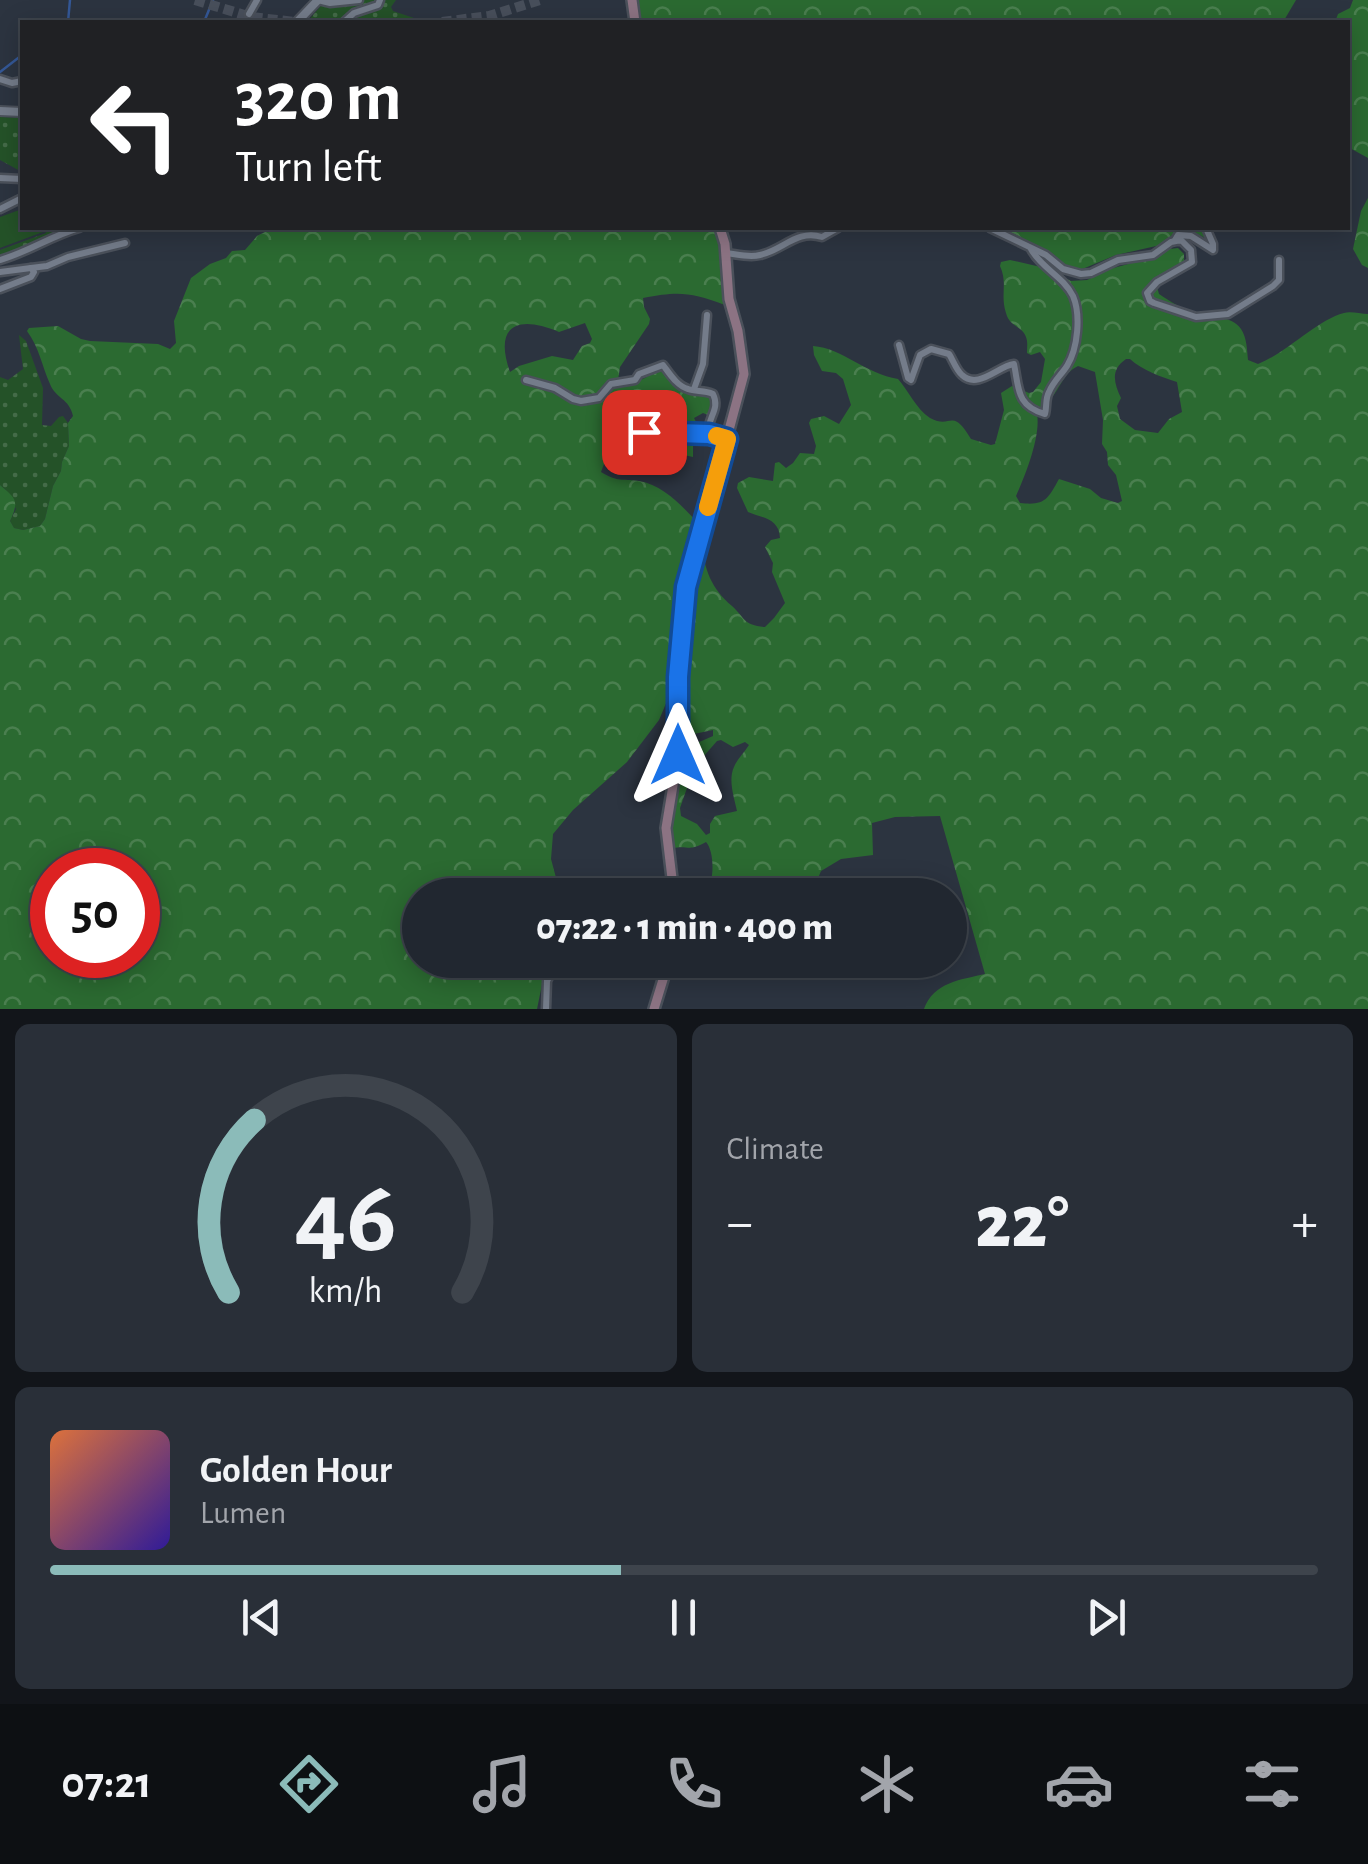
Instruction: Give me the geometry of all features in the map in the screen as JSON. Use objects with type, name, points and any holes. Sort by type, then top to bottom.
[{"type":"main road","points":[[672,878],[666,828],[678,755],[678,677],[685,602],[692,560],[744,374],[720,230]]},
{"type":"main road","points":[[654,1009],[663,978]]},
{"type":"street","points":[[249,14],[256,0]]},
{"type":"street","points":[[299,20],[318,0],[359,0]]},
{"type":"street","points":[[346,20],[354,12],[375,7],[380,0]]},
{"type":"street","points":[[0,260],[70,230]]},
{"type":"street","points":[[726,252],[757,256],[804,235],[822,237],[834,230]]},
{"type":"street","points":[[994,230],[1046,255],[1063,269],[1081,274],[1118,260],[1152,255],[1181,234],[1188,234],[1213,250],[1207,230]]},
{"type":"street","points":[[1175,240],[1189,246],[1192,262],[1152,285],[1148,297],[1154,303],[1196,317],[1228,314],[1272,286],[1279,280],[1279,260]]},
{"type":"street","points":[[0,272],[47,266],[125,243]]},
{"type":"street","points":[[899,345],[911,380],[920,355],[931,349],[949,354],[964,377],[974,381],[1014,364],[1021,398],[1036,412],[1045,414],[1049,389],[1073,352],[1076,315],[1064,282],[1030,248]]},
{"type":"street","points":[[0,289],[32,276],[31,268]]},
{"type":"street","points":[[694,389],[703,364],[707,315]]},
{"type":"street","points":[[526,380],[555,388],[576,400],[596,399],[612,384],[636,380],[639,374],[662,365],[678,383],[715,397],[709,434]]},
{"type":"street","points":[[625,447],[644,432],[709,434],[727,439]]},
{"type":"street","points":[[546,1009],[548,978]]},
{"type":"green space","points":[[326,0],[396,0],[393,11],[420,20],[309,20]]},
{"type":"green space","points":[[637,0],[1296,0],[1284,20],[640,20]]},
{"type":"green space","points":[[1353,0],[1368,0],[1368,158],[1350,148],[1350,20],[1336,20],[1338,14],[1350,8]]},
{"type":"green space","points":[[0,117],[20,118],[20,171],[0,160]]},
{"type":"green space","points":[[1368,198],[1368,268],[1353,249],[1361,211]]},
{"type":"green space","points":[[20,210],[20,230],[43,232],[0,248],[0,217]]},
{"type":"green space","points":[[45,230],[61,230],[0,257],[0,250],[46,233]]},
{"type":"green space","points":[[269,230],[715,230],[725,305],[684,294],[643,298],[649,324],[620,367],[617,387],[661,370],[682,390],[710,397],[708,415],[703,413],[694,418],[699,428],[693,457],[624,434],[608,453],[601,472],[656,487],[697,522],[678,597],[667,701],[659,720],[627,762],[573,810],[553,834],[551,859],[556,878],[402,878],[402,978],[543,978],[537,1009],[0,1009],[0,485],[14,500],[10,521],[14,528],[40,526],[69,446],[68,423],[73,416],[53,389],[27,331],[58,326],[90,341],[158,344],[170,349],[176,343],[174,321],[191,278],[232,251],[245,250],[257,236]],"holes":[[[585,323],[590,343],[582,346],[573,360],[552,356],[510,372],[507,334],[521,325],[559,332]]]},
{"type":"green space","points":[[1007,230],[1179,230],[1165,244],[1116,255],[1080,270],[1066,268],[1049,253]]},
{"type":"green space","points":[[1172,246],[1170,249],[1178,248],[1184,254],[1184,263],[1155,280],[1159,294],[1190,311],[1237,324],[1244,336],[1248,360],[1258,364],[1334,317],[1347,312],[1368,314],[1368,1009],[924,1009],[941,988],[985,974],[967,911],[967,878],[958,878],[940,816],[895,817],[872,823],[873,855],[841,859],[821,871],[818,878],[711,878],[711,852],[706,842],[692,848],[673,848],[672,824],[685,755],[693,771],[680,808],[681,816],[697,824],[706,835],[715,816],[737,811],[732,772],[749,745],[745,742],[733,747],[717,741],[699,759],[694,747],[713,736],[713,730],[684,736],[682,694],[701,542],[707,570],[719,592],[746,621],[765,627],[785,603],[765,547],[780,538],[779,531],[769,520],[748,512],[737,488],[738,483],[749,477],[773,481],[775,463],[786,468],[800,453],[814,454],[811,419],[824,416],[839,424],[851,405],[843,379],[836,373],[822,371],[813,346],[898,379],[930,418],[955,421],[971,439],[995,444],[1004,410],[1001,393],[1012,386],[1033,392],[1041,382],[1045,359],[1040,352],[1027,353],[1024,333],[1008,318],[1001,262],[1010,260],[1045,268],[1071,281],[1087,280]],"holes":[[[1130,359],[1177,382],[1182,412],[1169,419],[1158,433],[1135,430],[1120,419],[1117,406],[1121,398],[1115,377],[1117,368]],[[1078,366],[1095,372],[1103,420],[1102,444],[1122,501],[1101,498],[1090,489],[1059,479],[1045,500],[1020,503],[1016,496],[1034,444],[1037,414]]]},
{"type":"green space","points":[[19,335],[26,341],[43,388],[42,425],[51,426],[63,416],[68,423],[69,446],[45,519],[40,526],[23,530],[14,528],[10,521],[16,509],[0,485],[0,377],[8,380],[23,369]]},
{"type":"waterway","points":[[68,20],[70,0]]},
{"type":"waterway","points":[[205,20],[213,0]]},
{"type":"waterway","points":[[0,72],[20,57]]},
{"type":"tunnel","points":[[195,0],[251,17],[277,20]]},
{"type":"tunnel","points":[[458,20],[489,16],[540,0]]},
{"type":"slow traffic","points":[[708,507],[727,439],[717,436]]},
{"type":"route","points":[[644,432],[709,434],[727,439],[686,587],[678,677],[678,755]]}]
